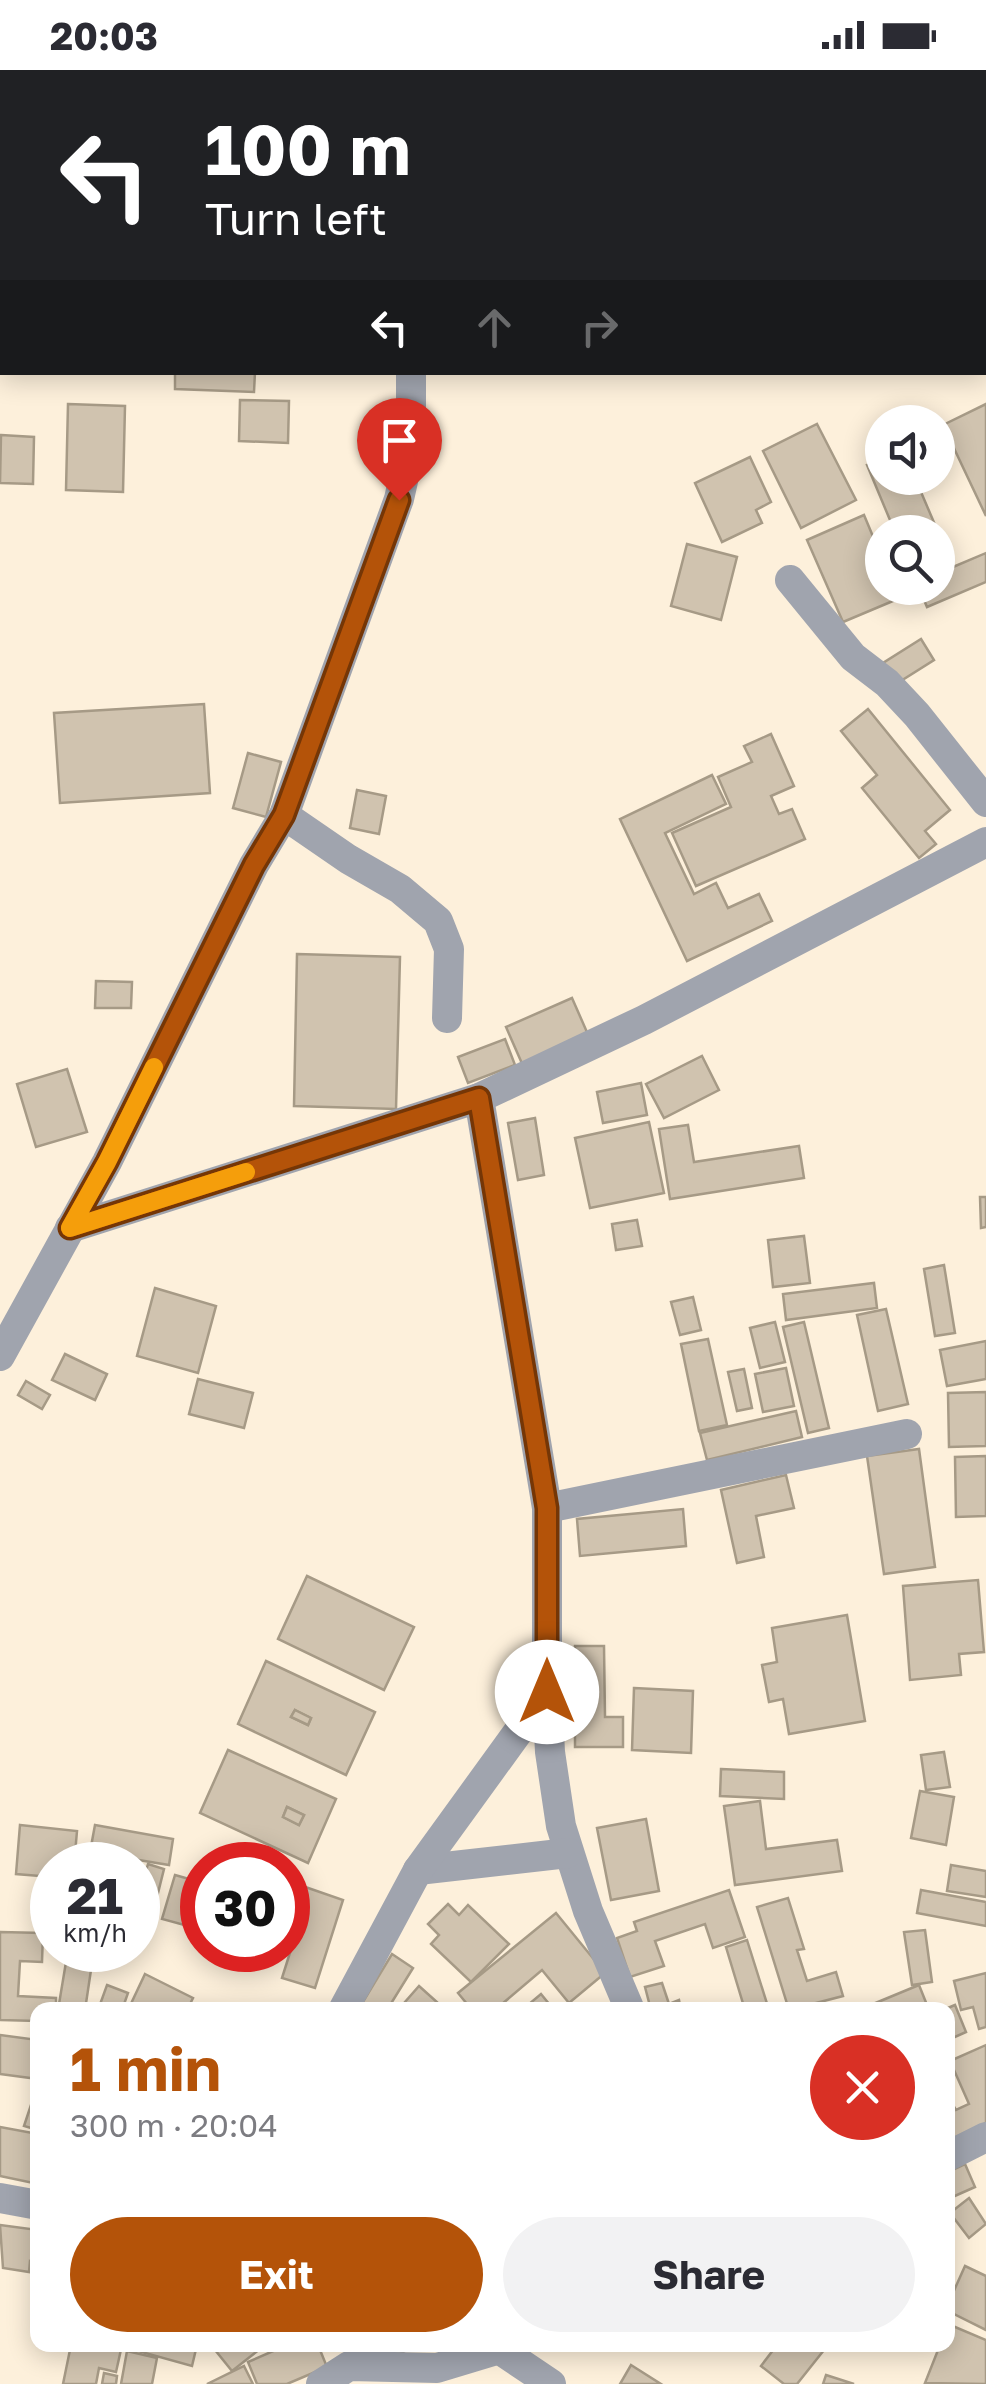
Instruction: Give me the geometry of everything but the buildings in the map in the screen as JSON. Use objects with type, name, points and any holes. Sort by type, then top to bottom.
[{"type":"street","points":[[0,1356],[107,1162],[254,865],[284,815],[399,500],[411,445],[411,375]]},
{"type":"street","points":[[790,580],[853,657],[888,683],[917,715],[986,802]]},
{"type":"street","points":[[284,815],[400,889],[438,921],[449,949],[447,1018]]},
{"type":"street","points":[[70,1228],[479,1098],[644,1020],[986,842]]},
{"type":"street","points":[[479,1098],[547,1508],[550,1752],[568,1854],[627,2002]]},
{"type":"street","points":[[547,1508],[907,1434]]},
{"type":"street","points":[[347,2002],[418,1870],[547,1692]]},
{"type":"street","points":[[418,1870],[568,1854]]},
{"type":"street","points":[[955,2153],[986,2138]]},
{"type":"street","points":[[0,2198],[30,2204]]},
{"type":"street","points":[[321,2384],[343,2355],[438,2376],[497,2352]]},
{"type":"street","points":[[512,2352],[551,2384]]},
{"type":"slow traffic","points":[[154,1067],[70,1228],[246,1172]]},
{"type":"route","points":[[399,500],[284,815],[254,865],[107,1162],[70,1228],[479,1098],[547,1508],[547,1692]]}]
